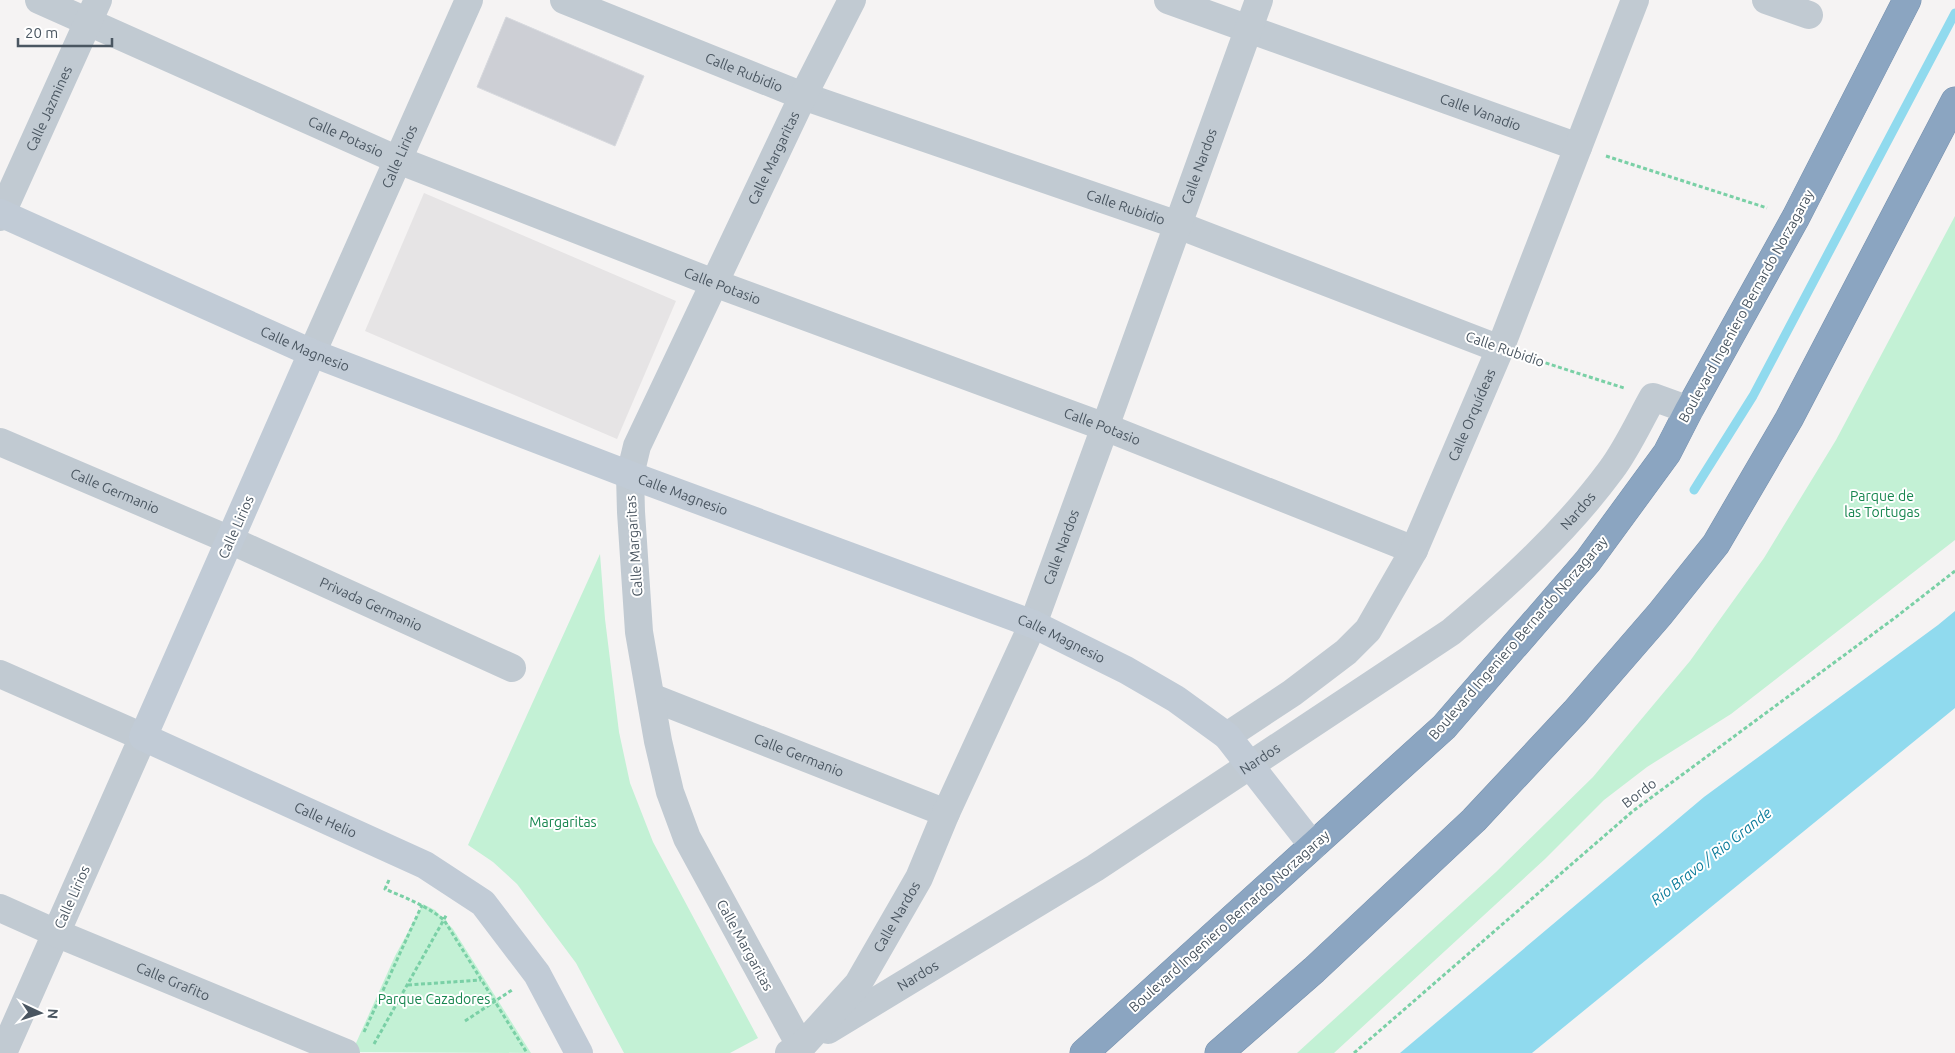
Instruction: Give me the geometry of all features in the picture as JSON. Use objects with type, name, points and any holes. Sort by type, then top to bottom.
[{"type":"highway","name":"Boulevard Ingeniero Bernardo Norzagaray","points":[[1084,1053],[1444,727],[1588,561],[1667,452],[1796,217],[1907,0]]},
{"type":"highway","points":[[1219,1053],[1314,970],[1474,820],[1575,712],[1660,614],[1716,544],[1790,419],[1955,101]]},
{"type":"street","name":"Calle Potasio","points":[[39,0],[93,10],[398,160],[714,283],[1105,427],[1414,550]]},
{"type":"street","name":"Calle Lirios","points":[[3,1053],[469,0]]},
{"type":"street","name":"Calle Rubidio","points":[[564,0],[803,96],[1178,225],[1500,349]]},
{"type":"street","name":"Calle Margaritas","points":[[795,1050],[687,838],[666,775],[658,741],[640,632],[630,475],[637,446],[803,96],[852,0]]},
{"type":"street","name":"Calle Vanadio","points":[[1168,0],[1578,147]]},
{"type":"street","name":"Calle Nardos","points":[[795,1050],[858,984],[919,878],[946,813],[1032,624],[1259,0]]},
{"type":"street","name":"Calle Orquídeas","points":[[1227,736],[1292,693],[1346,652],[1368,630],[1414,550],[1500,349],[1635,0]]},
{"type":"street","points":[[1766,0],[1809,15]]},
{"type":"street","name":"Calle Jazmines","points":[[0,215],[93,10]]},
{"type":"street","name":"Calle Magnesio","points":[[0,215],[312,353],[630,475],[1032,624],[1126,670],[1176,699],[1227,736],[1313,846]]},
{"type":"street","points":[[1653,397],[1689,410]]},
{"type":"street","name":"Nardos","points":[[795,1050],[1095,868],[1451,632],[1495,595],[1566,525],[1612,469],[1653,397]]},
{"type":"street","name":"Calle Germanio","points":[[0,442],[230,540]]},
{"type":"street","name":"Privada Germanio","points":[[230,540],[512,668]]},
{"type":"street","name":"Calle Helio","points":[[0,674],[417,861],[462,888],[483,903],[537,974],[579,1053]]},
{"type":"street","name":"Calle Germanio","points":[[652,697],[946,813]]},
{"type":"street","name":"Calle Grafito","points":[[0,908],[56,933],[354,1044]]},
{"type":"path","points":[[1578,147],[1796,217]]},
{"type":"path","name":"Calle Rubidio","points":[[1500,349],[1653,397]]},
{"type":"path","name":"Bordo","points":[[1354,1053],[1633,811],[1896,617],[1955,571]]},
{"type":"path","points":[[373,1044],[462,888]]},
{"type":"path","points":[[385,889],[434,911],[444,920],[527,1053]]},
{"type":"path","points":[[354,1044],[422,905]]},
{"type":"path","points":[[465,1021],[537,974]]},
{"type":"path","points":[[407,985],[482,980]]},
{"type":"shaded area","points":[[424,193],[676,301],[617,439],[365,331]]},
{"type":"green space","name":"Parque de las Tortugas","points":[[1955,216],[1955,540],[1731,714],[1647,767],[1604,800],[1545,859],[1334,1053],[1297,1053],[1496,872],[1593,777],[1690,661],[1764,558],[1836,440]]},
{"type":"green space","name":"Margaritas","points":[[600,554],[605,619],[619,732],[630,783],[653,842],[758,1038],[730,1053],[624,1053],[576,963],[517,884],[493,862],[468,845]]},
{"type":"green space","name":"Parque Cazadores","points":[[423,904],[435,910],[453,929],[531,1053],[352,1052],[395,956]]},
{"type":"water","name":"Río Bravo / Rio Grande","points":[[1955,611],[1955,708],[1532,1053],[1400,1053],[1704,797]]},
{"type":"building","points":[[506,17],[644,76],[615,146],[477,87]]},
{"type":"waterway","points":[[1694,490],[1753,396],[1955,13]]}]
